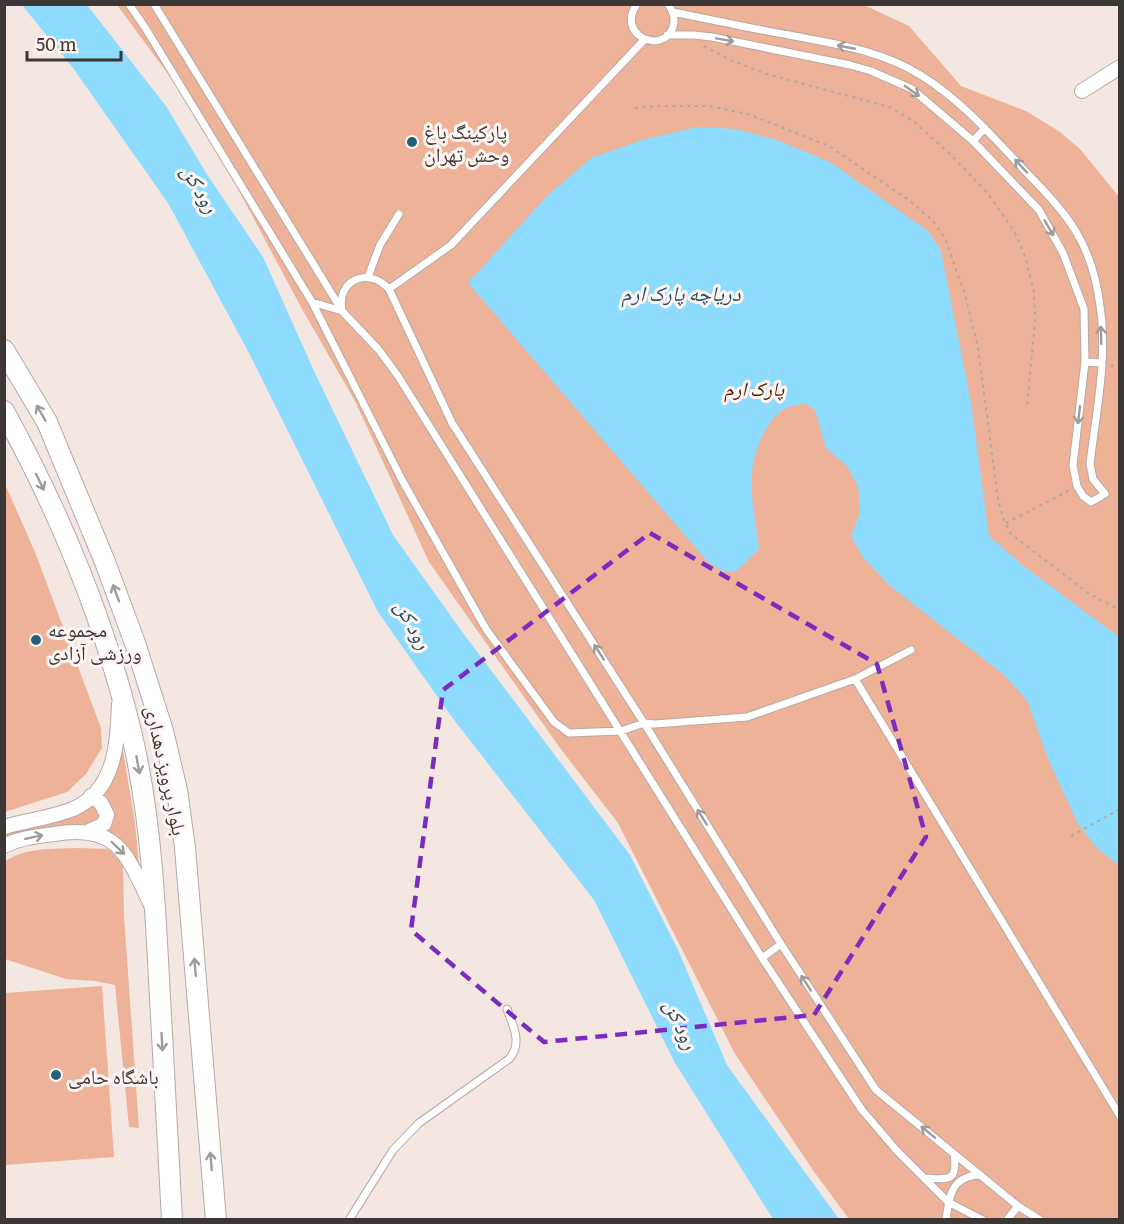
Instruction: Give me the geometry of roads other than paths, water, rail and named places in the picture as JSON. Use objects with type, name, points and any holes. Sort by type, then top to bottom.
[{"type":"main road","name":"بلوار پرویز دهداری","points":[[4,350],[46,422],[105,562],[135,642],[163,730],[177,790],[185,848],[216,1220]]},
{"type":"main road","name":"بلوار پرویز دهداری","points":[[4,411],[54,511],[79,568],[104,635],[120,687],[135,750],[145,807],[155,914],[172,1220]]},
{"type":"street","points":[[1082,91],[1119,67]]},
{"type":"street","points":[[4,827],[60,813],[81,804],[103,782],[114,759],[120,687]]},
{"type":"street","points":[[4,846],[31,837],[89,831],[104,824],[107,814],[101,802],[91,796]]},
{"type":"street","points":[[89,831],[111,841],[127,857],[155,914]]},
{"type":"lane","points":[[129,4],[312,302],[402,480],[486,629],[554,722],[569,734],[621,731],[644,723],[747,717],[855,679],[911,650]]},
{"type":"lane","points":[[154,4],[342,311],[379,350],[398,376],[762,958],[862,1110],[898,1152],[948,1202],[983,1220]]},
{"type":"lane","points":[[626,4],[635,7],[631,20],[633,29],[645,39],[657,40],[667,35],[694,35],[772,49],[871,71],[912,89],[973,141],[1039,210],[1064,253],[1084,309],[1085,362],[1073,465],[1077,486],[1083,496],[1091,502],[1105,494],[1093,478],[1090,464],[1102,363],[1101,306],[1090,260],[1083,243],[1060,207],[955,99],[921,74],[888,58],[854,48],[673,12]]},
{"type":"lane","points":[[667,35],[674,25],[673,12],[668,4]]},
{"type":"lane","points":[[389,290],[451,245],[645,39]]},
{"type":"lane","points":[[973,141],[985,128]]},
{"type":"lane","points":[[368,277],[380,245],[399,214]]},
{"type":"lane","points":[[342,311],[342,295],[346,288],[359,278],[376,279],[389,290],[452,423],[644,723],[781,944],[876,1090],[1018,1206],[1040,1220]]},
{"type":"lane","points":[[312,302],[342,311]]},
{"type":"lane","points":[[1085,362],[1102,363]]},
{"type":"lane","points":[[855,679],[1119,1116]]},
{"type":"lane","points":[[762,958],[781,944]]},
{"type":"lane","points":[[349,1220],[393,1150],[419,1123],[509,1059],[514,1053],[517,1045],[516,1034],[507,1009]]},
{"type":"lane","points":[[925,1178],[947,1179],[952,1175],[956,1169],[954,1154]]},
{"type":"lane","points":[[946,1220],[948,1202],[958,1181],[968,1176],[980,1175]]},
{"type":"lane","points":[[1007,1220],[1018,1206]]},
{"type":"water","name":"رود کن","points":[[22,5],[87,5],[166,106],[208,176],[263,257],[314,371],[393,535],[463,633],[630,855],[678,950],[727,1065],[839,1219],[773,1219],[675,1063],[594,900],[451,716],[378,612],[249,353],[168,203],[73,68]]},
{"type":"water","name":"دریاچه پارک ارم","points":[[697,127],[736,129],[777,140],[830,162],[928,231],[941,251],[971,402],[989,536],[1025,567],[1119,637],[1119,865],[1098,849],[1078,824],[1049,761],[1027,700],[1004,675],[889,585],[864,559],[851,536],[860,512],[858,486],[847,466],[826,448],[815,410],[804,403],[783,410],[773,419],[759,443],[754,458],[752,487],[759,549],[735,572],[725,572],[708,562],[468,283],[546,197],[591,158],[642,140]]},
{"type":"place","name":"پارکینگ باغ وحش تهران","points":[[412,142]]},
{"type":"place","name":"مجموعه ورزشی آزادی","points":[[36,640]]},
{"type":"place","name":"باشگاه حامی","points":[[56,1075]]},
{"type":"park label","name":"پارک ارم","points":[[754,387]]}]
